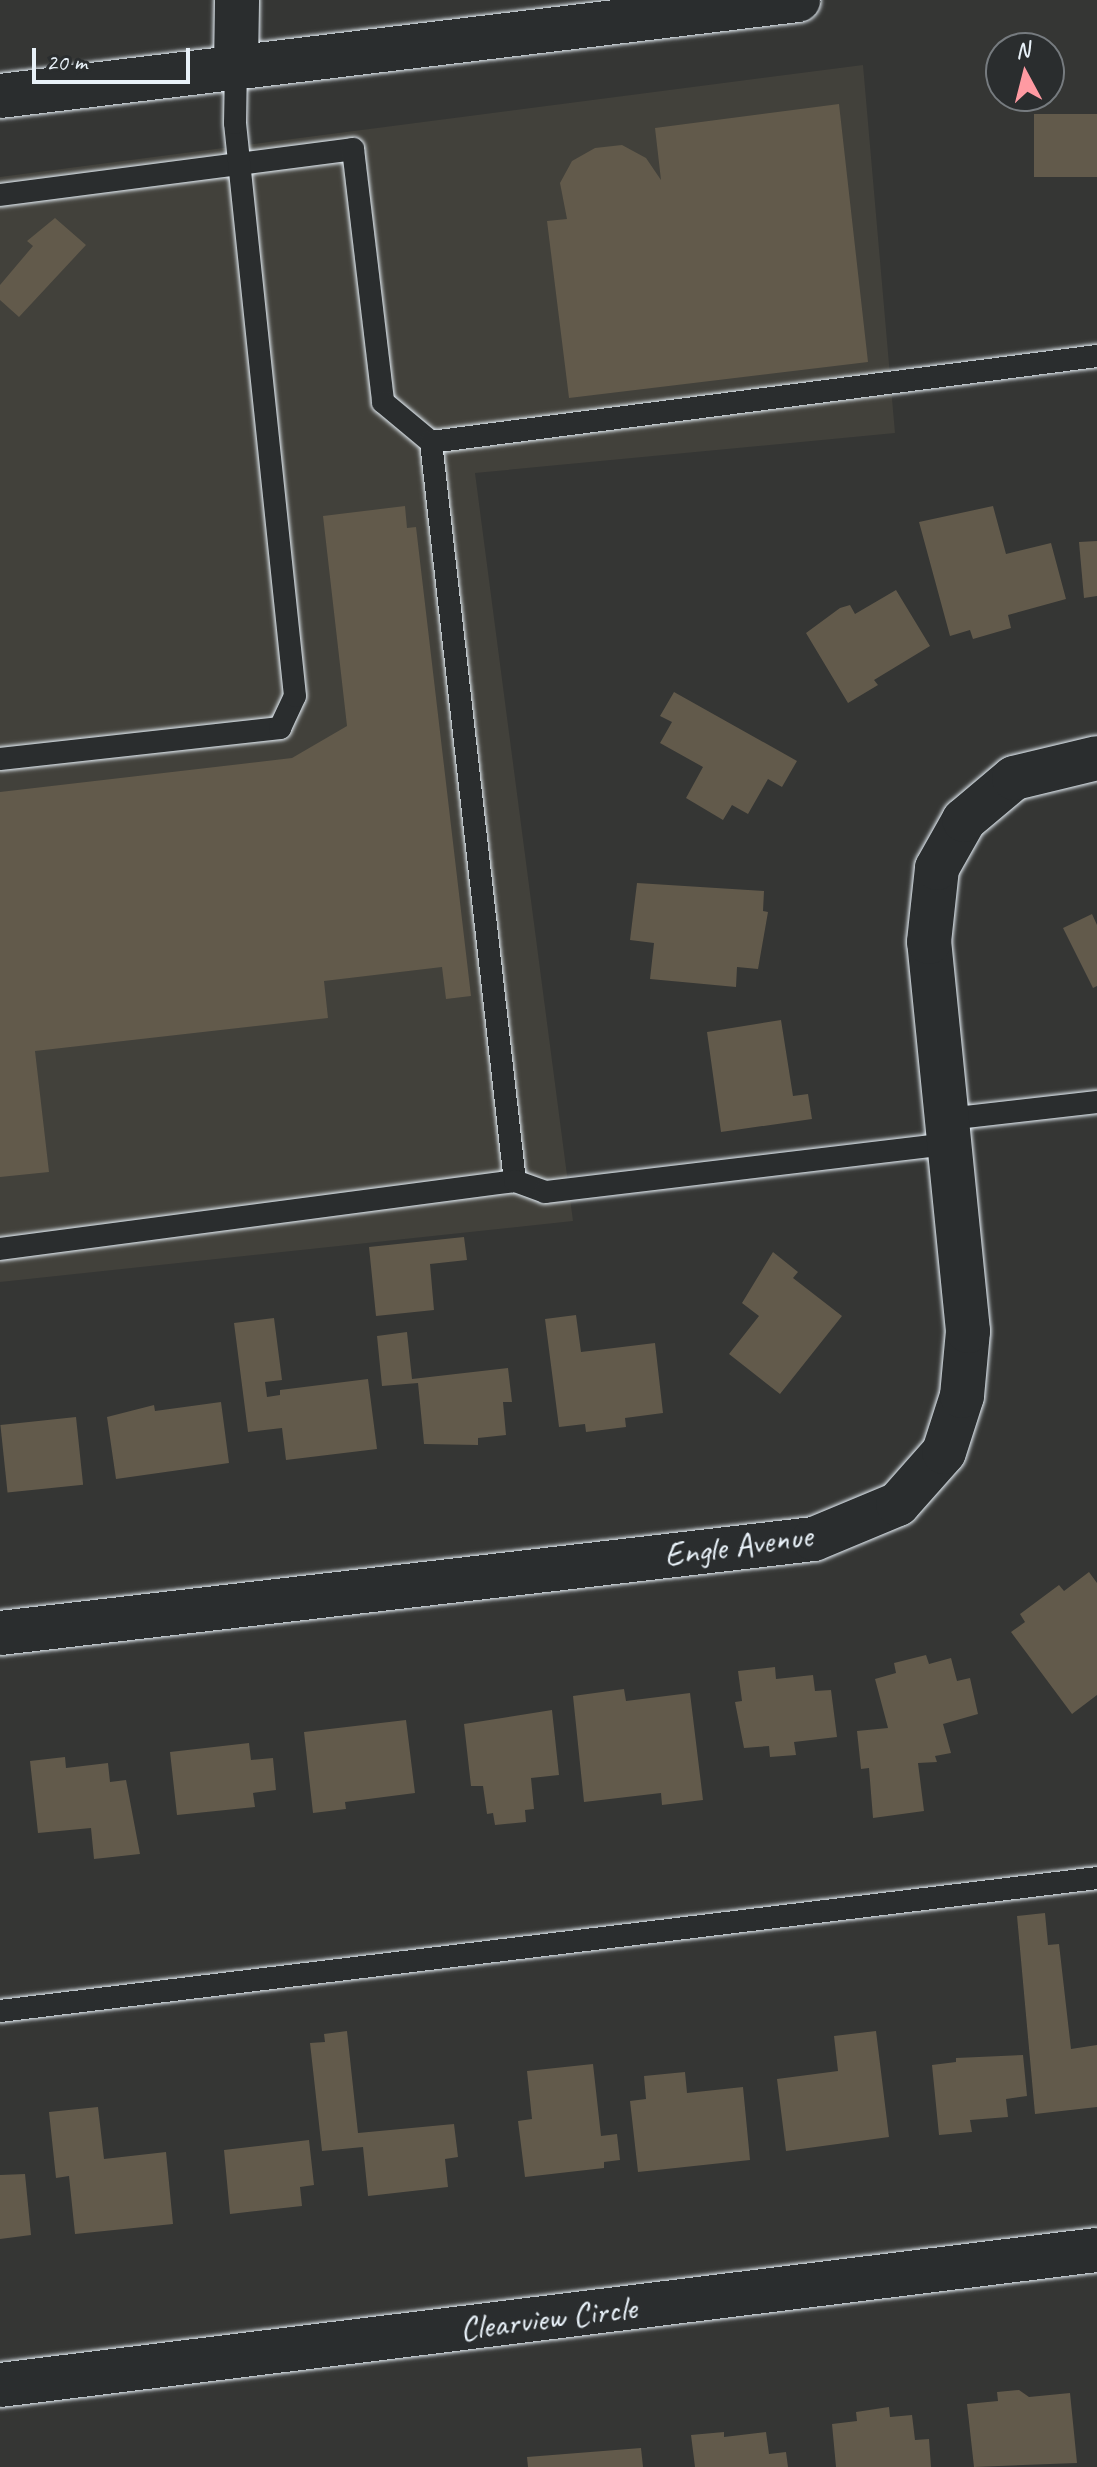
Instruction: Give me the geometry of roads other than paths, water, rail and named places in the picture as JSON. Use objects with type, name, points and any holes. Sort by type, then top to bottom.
[{"type":"street","points":[[236,66],[237,0]]},
{"type":"street","points":[[0,96],[798,0]]},
{"type":"street","name":"Engle Avenue","points":[[0,1633],[814,1539],[898,1504],[944,1452],[962,1396],[968,1331],[929,942],[937,868],[964,820],[1014,778],[1097,758]]},
{"type":"street","name":"Clearview Circle","points":[[0,2385],[1097,2250]]},
{"type":"lane","points":[[0,759],[280,728],[295,696],[240,164],[236,66]]},
{"type":"lane","points":[[0,195],[353,149],[383,402],[431,442],[515,1181]]},
{"type":"lane","points":[[431,442],[1097,356]]},
{"type":"lane","points":[[0,1249],[515,1181],[545,1192],[949,1132],[1097,1102]]},
{"type":"lane","points":[[0,2011],[1097,1878]]}]
